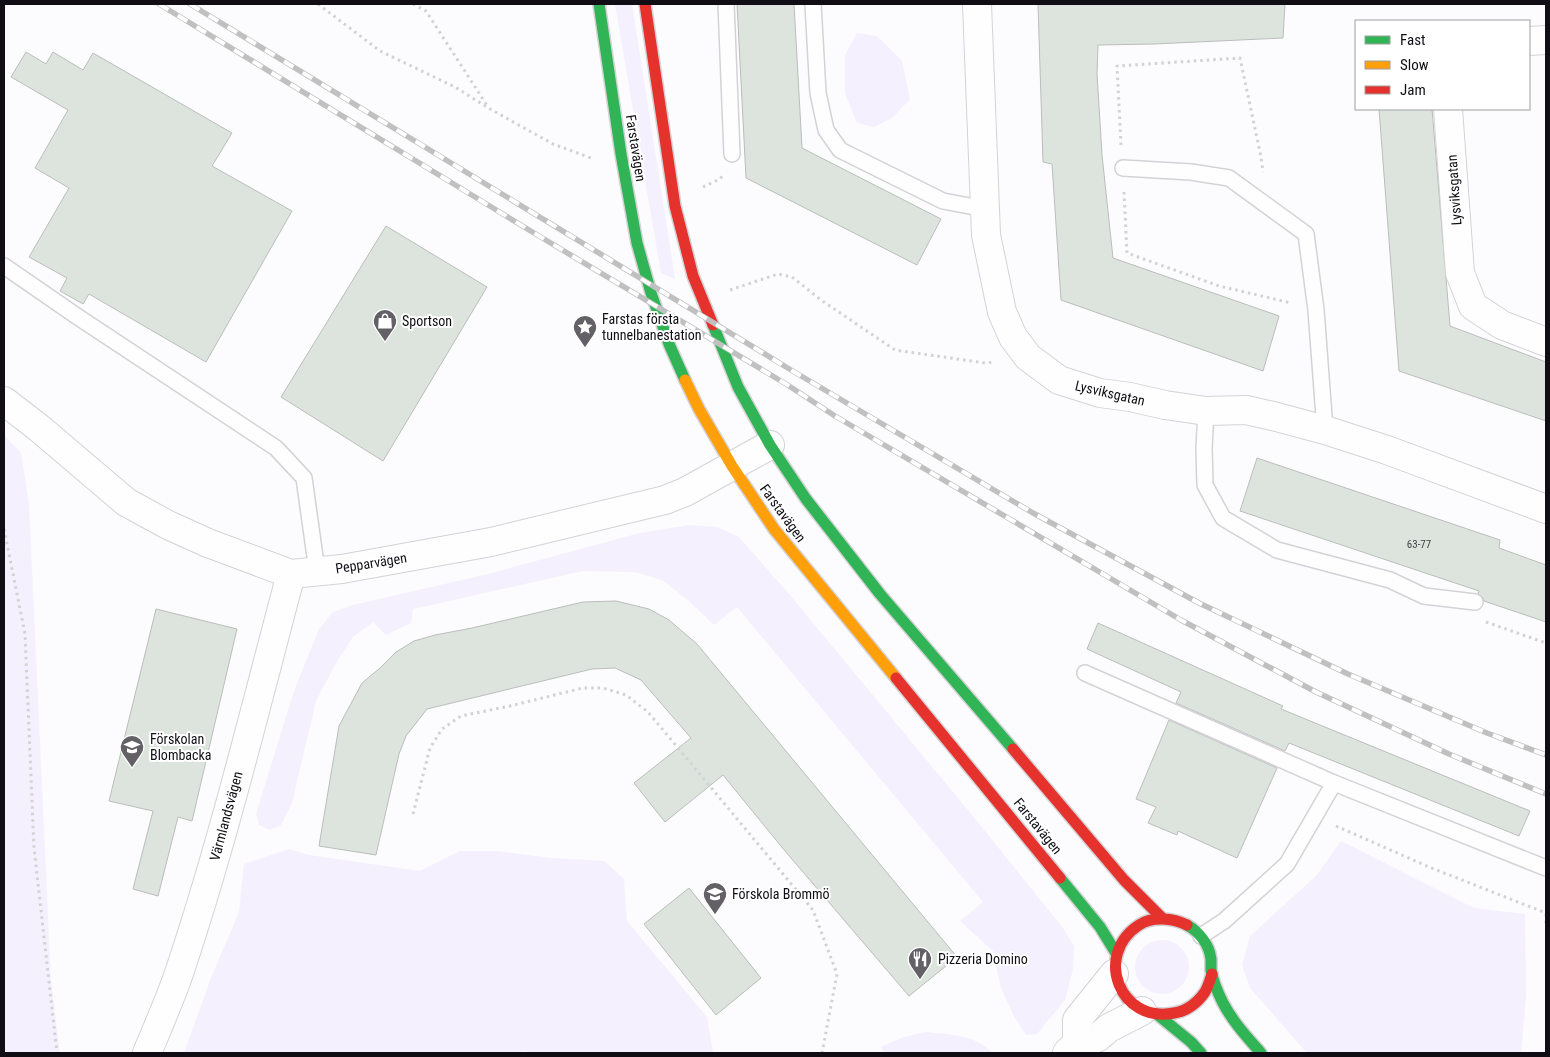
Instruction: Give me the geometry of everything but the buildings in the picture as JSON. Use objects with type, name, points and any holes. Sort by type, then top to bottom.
[{"type":"street","name":"Farstavägen","points":[[599,4],[621,154],[637,243],[651,293],[669,344],[699,409],[732,466],[774,529],[1100,927],[1115,964],[1122,993],[1131,1004],[1150,1013],[1191,1042],[1201,1053]]},
{"type":"street","name":"Farstavägen","points":[[645,4],[675,206],[693,276],[738,387],[770,445],[806,499],[880,594],[1124,880],[1162,918],[1184,923],[1202,936]]},
{"type":"street","name":"Lysviksgatan","points":[[977,4],[986,235],[1002,312],[1013,337],[1030,359],[1059,380],[1100,393],[1206,411],[1246,410],[1325,430],[1387,450],[1546,509]]},
{"type":"street","points":[[1530,41],[1546,40]]},
{"type":"street","name":"Lysviksgatan","points":[[1448,110],[1460,274],[1473,306],[1502,325],[1546,342]]},
{"type":"street","name":"Pepparvägen","points":[[4,401],[39,428],[126,502],[208,544],[304,572],[342,569],[491,542],[665,500],[685,492],[770,445]]},
{"type":"street","name":"Värmlandsvägen","points":[[147,1053],[176,981],[304,572]]},
{"type":"street","points":[[1072,1048],[1077,1020],[1115,964],[1122,940],[1130,931],[1145,922],[1162,918]]},
{"type":"street","points":[[1202,936],[1210,954],[1212,974],[1228,1012],[1261,1053]]},
{"type":"street","points":[[1072,1048],[1097,1038],[1109,1028],[1150,1013],[1176,1014],[1193,1005],[1206,991],[1212,974]]},
{"type":"lane","points":[[726,4],[732,154]]},
{"type":"lane","points":[[825,4],[813,9],[818,93],[826,130],[840,150],[943,201],[985,209]]},
{"type":"lane","points":[[1123,168],[1191,172],[1229,178],[1306,234],[1316,310],[1325,430]]},
{"type":"lane","points":[[4,266],[276,448],[304,478],[304,572]]},
{"type":"lane","points":[[1206,411],[1204,448],[1206,485],[1223,518],[1277,550],[1390,580],[1424,596],[1474,602]]},
{"type":"lane","points":[[1085,673],[1334,783],[1546,868]]},
{"type":"lane","points":[[1202,936],[1224,921],[1287,864],[1334,783]]},
{"type":"path","points":[[318,4],[380,50],[455,87],[553,144],[596,159]]},
{"type":"path","points":[[413,4],[426,11],[490,109]]},
{"type":"path","points":[[1266,205],[1261,156],[1240,58],[1117,66],[1127,252],[1219,286],[1316,310]]},
{"type":"path","points":[[696,190],[720,179],[732,154]]},
{"type":"path","points":[[723,292],[778,274],[792,278],[895,350],[986,363],[1030,359]]},
{"type":"path","points":[[4,529],[25,634],[34,848],[57,1053]]},
{"type":"path","points":[[1474,602],[1481,606],[1484,622],[1546,644]]},
{"type":"path","points":[[413,814],[430,748],[442,729],[461,716],[583,688],[603,688],[626,695],[648,712],[813,910],[837,974],[822,1053]]},
{"type":"path","points":[[1315,817],[1429,867],[1546,913],[1546,924]]},
{"type":"shaded area","points":[[615,4],[632,4],[675,279],[661,273]]},
{"type":"shaded area","points":[[857,33],[877,36],[902,61],[910,99],[892,118],[874,127],[857,123],[845,93],[845,55]]},
{"type":"shaded area","points":[[4,435],[21,453],[29,505],[51,982],[60,1053],[4,1053]]},
{"type":"shaded area","points":[[689,525],[717,527],[739,537],[789,594],[1063,928],[1074,946],[1073,969],[1065,1000],[1037,1034],[1026,1035],[1014,1016],[1001,988],[993,951],[960,921],[983,902],[737,607],[714,625],[688,600],[662,580],[635,572],[583,571],[413,609],[411,623],[386,635],[373,622],[353,637],[337,661],[316,701],[292,803],[281,825],[270,830],[259,825],[256,814],[294,691],[319,629],[333,612],[353,605],[488,574],[640,533]]},
{"type":"shaded area","points":[[1341,841],[1474,908],[1525,914],[1526,997],[1521,1053],[1307,1053],[1250,988],[1242,965],[1250,936],[1316,876]]},
{"type":"shaded area","points":[[289,849],[309,855],[420,871],[460,851],[496,851],[551,858],[604,861],[624,879],[627,921],[707,1017],[713,1053],[534,1053],[523,1051],[515,1053],[184,1053],[211,978],[239,912],[244,864]]},
{"type":"shaded area","points":[[1162,940],[1172,942],[1181,948],[1187,957],[1189,967],[1187,977],[1181,986],[1172,992],[1162,994],[1152,992],[1143,986],[1137,977],[1135,967],[1137,957],[1143,948],[1152,942]]},
{"type":"shaded area","points":[[925,1032],[961,1036],[979,1042],[992,1053],[885,1053],[881,1047],[901,1038]]},
{"type":"railway","points":[[159,4],[529,230],[786,384],[835,416],[1181,620],[1316,692],[1449,754],[1546,794]]},
{"type":"railway","points":[[190,4],[791,370],[1033,513],[1199,603],[1348,674],[1487,733],[1546,755]]},
{"type":"traffic: fast","points":[[599,4],[621,154],[637,243],[651,293],[669,344],[685,380]]},
{"type":"traffic: fast","points":[[713,325],[738,387],[770,445],[806,499],[880,594],[1013,749]]},
{"type":"traffic: fast","points":[[1060,878],[1100,927],[1116,953]]},
{"type":"traffic: fast","points":[[1187,925],[1196,931],[1206,943],[1211,959],[1213,979],[1227,1010],[1240,1029],[1261,1053]]},
{"type":"traffic: fast","points":[[1158,1015],[1191,1042],[1201,1053]]},
{"type":"traffic: slow","points":[[685,380],[699,409],[732,466],[774,529],[896,678]]},
{"type":"traffic: jam","points":[[645,4],[675,206],[693,276],[713,325]]},
{"type":"traffic: jam","points":[[896,678],[1060,878]]},
{"type":"traffic: jam","points":[[1013,749],[1124,880],[1162,918]]},
{"type":"traffic: jam","points":[[1187,925],[1163,919],[1150,920],[1139,925],[1125,938],[1117,953],[1116,969],[1119,984],[1127,998],[1139,1008],[1155,1014],[1174,1013],[1192,1006],[1199,999],[1206,990],[1212,974]]},
{"type":"place","name":"Sportson","points":[[385,342]]},
{"type":"place","name":"Farstas första tunnelbanestation","points":[[585,348]]},
{"type":"place","name":"Förskolan Blombacka","points":[[132,768]]},
{"type":"place","name":"Förskola Brommö","points":[[715,915]]},
{"type":"place","name":"Pizzeria Domino","points":[[920,980]]}]
